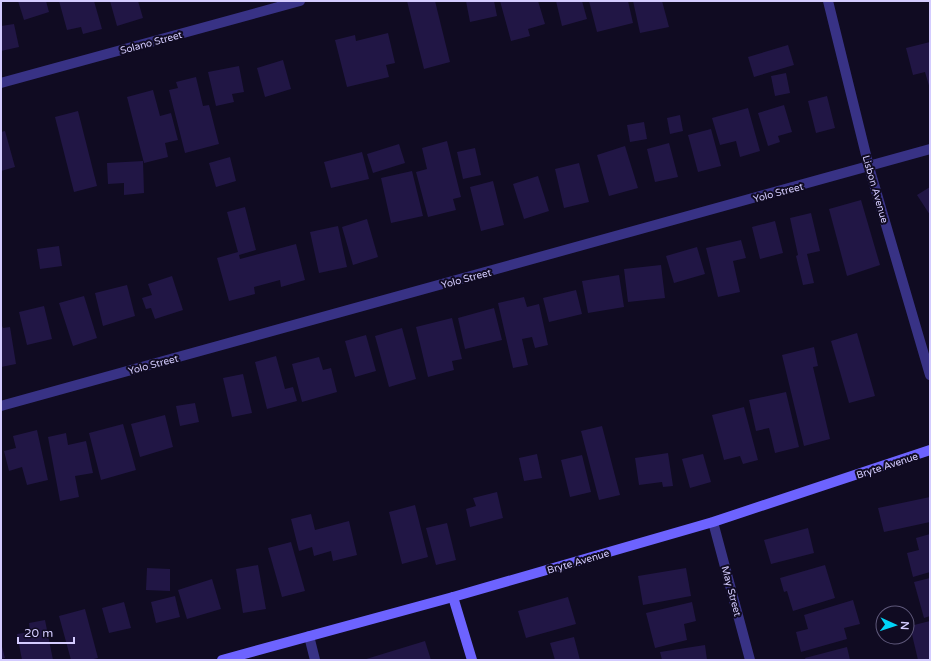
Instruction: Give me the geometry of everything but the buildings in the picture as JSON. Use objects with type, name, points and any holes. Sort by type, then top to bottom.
[{"type":"street","name":"Solano Street","points":[[1,83],[300,1]]},
{"type":"street","name":"Lisbon Avenue","points":[[828,1],[869,167],[930,376]]},
{"type":"street","name":"Yolo Street","points":[[1,406],[930,149]]},
{"type":"street","name":"Bryte Avenue","points":[[222,660],[453,597],[713,522],[930,450]]},
{"type":"street","name":"May Street","points":[[713,522],[750,660]]},
{"type":"street","points":[[453,597],[472,660]]},
{"type":"street","points":[[309,636],[315,660]]}]
